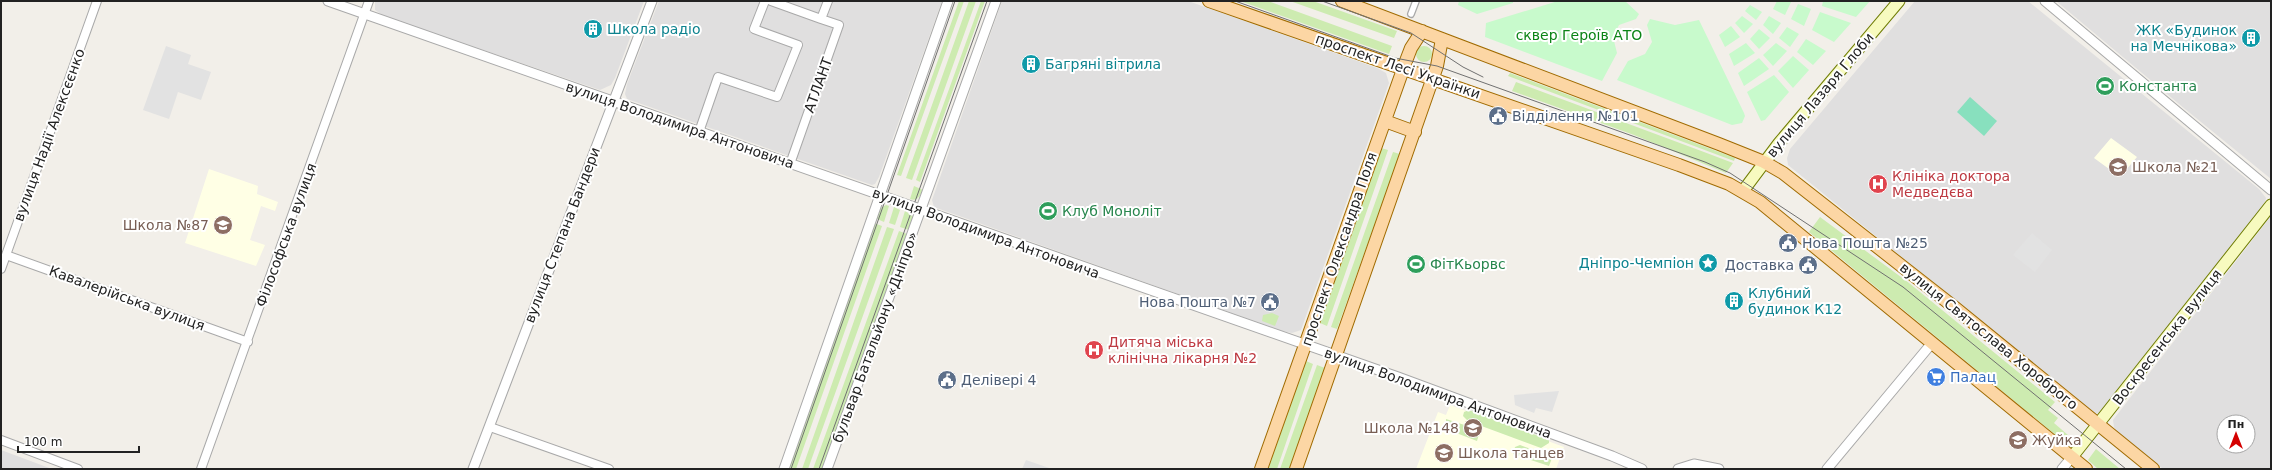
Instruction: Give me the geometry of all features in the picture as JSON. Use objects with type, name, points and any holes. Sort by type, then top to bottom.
[{"type":"main road","name":"проспект Лесі Українки","points":[[1209,1],[1403,69],[1433,78],[1678,165],[1744,191]]},
{"type":"main road","points":[[1342,1],[1764,162]]},
{"type":"main road","name":"вулиця Лазаря Глоби","points":[[1744,191],[1764,162],[1899,1]]},
{"type":"main road","name":"проспект Олександра Поля","points":[[1261,469],[1403,69],[1411,48],[1422,31]]},
{"type":"main road","points":[[1296,469],[1433,78],[1441,52],[1442,39]]},
{"type":"main road","points":[[1385,121],[1414,132]]},
{"type":"main road","name":"вулиця Святослава Хороброго","points":[[1764,162],[1783,173],[1884,252],[2153,469]]},
{"type":"main road","points":[[1744,191],[1760,202],[2086,469]]},
{"type":"main road","name":"Воскресенська вулиця","points":[[2072,457],[2099,425],[2271,205]]},
{"type":"street","name":"вулиця Надії Алексєєнко","points":[[1,268],[97,1]]},
{"type":"street","name":"вулиця Володимира Антоновича","points":[[328,1],[1306,345],[1552,434],[1642,469]]},
{"type":"street","name":"Філософська вулиця","points":[[202,469],[369,1]]},
{"type":"street","name":"вулиця Степана Бандери","points":[[473,469],[652,1]]},
{"type":"street","points":[[699,132],[718,76],[777,97],[798,45],[754,29],[765,1]]},
{"type":"street","name":"АТЛАНТ","points":[[771,1],[823,16],[839,25],[790,164]]},
{"type":"street","points":[[784,469],[948,1]]},
{"type":"street","name":"бульвар Батальйону «Дніпро»","points":[[827,469],[996,1]]},
{"type":"street","points":[[1411,14],[1416,1]]},
{"type":"street","points":[[2045,1],[2271,190]]},
{"type":"street","name":"Кавалерійська вулиця","points":[[6,254],[248,342]]},
{"type":"street","points":[[1827,469],[1932,343]]},
{"type":"street","points":[[490,427],[609,469]]},
{"type":"street","points":[[1,440],[78,469]]},
{"type":"street","name":"Воскресенська вулиця","points":[[2062,469],[2072,457]]},
{"type":"street","points":[[1678,469],[1694,464],[1719,469]]},
{"type":"shaded area","points":[[375,1],[644,1],[615,78],[611,85],[600,90],[384,16],[375,10]]},
{"type":"shaded area","points":[[659,1],[942,1],[879,177],[875,184],[872,185],[627,99],[625,94],[627,84]]},
{"type":"shaded area","points":[[1002,1],[1188,1],[1377,68],[1386,73],[1389,83],[1301,330],[1292,333],[1282,331],[934,207],[932,200]]},
{"type":"shaded area","points":[[1915,1],[2028,1],[2259,189],[2266,198],[2264,206],[2100,414],[2094,413],[1788,165],[1787,158],[1790,149]]},
{"type":"shaded area","points":[[2056,1],[2271,1],[2271,179],[2185,109]]},
{"type":"shaded area","points":[[166,46],[191,55],[188,64],[211,72],[201,100],[178,92],[169,119],[143,110]]},
{"type":"shaded area","name":"Школа №21","points":[[2111,138],[2137,157],[2120,177],[2094,158]]},
{"type":"shaded area","name":"Школа №87","points":[[209,169],[258,186],[257,194],[278,202],[275,211],[261,206],[250,240],[265,245],[256,266],[185,243]]},
{"type":"shaded area","points":[[2271,216],[2271,469],[2163,469],[2118,433],[2114,427],[2113,420]]},
{"type":"shaded area","points":[[2032,233],[2052,250],[2035,272],[2013,255]]},
{"type":"shaded area","points":[[1559,391],[1552,412],[1536,408],[1534,413],[1515,405],[1514,395]]},
{"type":"shaded area","name":"Школа №148","points":[[1450,405],[1564,447],[1556,469],[1416,469],[1438,412],[1446,415]]},
{"type":"shaded area","points":[[1,450],[52,469],[1,469]]},
{"type":"shaded area","points":[[1026,460],[1052,469],[1022,469]]},
{"type":"green space","points":[[959,1],[964,1],[901,176],[897,175]]},
{"type":"green space","points":[[969,1],[976,1],[912,180],[906,178]]},
{"type":"green space","points":[[981,1],[985,1],[920,182],[916,180]]},
{"type":"green space","points":[[1240,1],[1268,1],[1392,46],[1389,54]]},
{"type":"green space","points":[[1290,1],[1313,1],[1397,31],[1394,38]]},
{"type":"green space","name":"сквер Героїв АТО","points":[[1459,1],[1513,1],[1513,3],[1477,14],[1458,5]]},
{"type":"green space","name":"сквер Героїв АТО","points":[[1558,1],[1625,1],[1639,14],[1636,19],[1619,25],[1613,37],[1617,53],[1602,81],[1485,37],[1486,23]]},
{"type":"green space","points":[[1777,1],[1791,2],[1785,15],[1773,9]]},
{"type":"green space","points":[[1823,1],[1870,1],[1856,17],[1822,6]]},
{"type":"green space","points":[[1798,4],[1811,9],[1804,26],[1791,19]]},
{"type":"green space","points":[[1750,5],[1762,12],[1756,20],[1745,11]]},
{"type":"green space","points":[[1820,12],[1851,23],[1834,42],[1812,30]]},
{"type":"green space","points":[[1742,16],[1753,24],[1744,33],[1735,23]]},
{"type":"green space","points":[[1769,16],[1781,23],[1773,34],[1763,25]]},
{"type":"green space","name":"сквер Героїв АТО","points":[[1650,19],[1675,25],[1699,20],[1744,113],[1745,116],[1742,123],[1732,125],[1617,80],[1628,61],[1645,54],[1652,42],[1647,25]]},
{"type":"green space","points":[[1731,26],[1740,37],[1725,47],[1719,35]]},
{"type":"green space","points":[[1787,27],[1799,34],[1790,47],[1779,38]]},
{"type":"green space","points":[[1759,29],[1770,38],[1759,49],[1750,39]]},
{"type":"green space","points":[[1806,39],[1826,51],[1813,65],[1797,52]]},
{"type":"green space","points":[[1746,43],[1755,53],[1734,66],[1729,54]]},
{"type":"green space","points":[[1776,43],[1787,51],[1773,66],[1763,55]]},
{"type":"green space","points":[[1424,46],[1430,48],[1432,54],[1430,60],[1424,62],[1418,60],[1416,54],[1418,48]]},
{"type":"green space","points":[[1793,56],[1809,70],[1793,88],[1778,71]]},
{"type":"green space","points":[[1759,58],[1769,69],[1744,86],[1738,73]]},
{"type":"green space","points":[[1510,73],[1735,158],[1734,161],[1508,76]]},
{"type":"green space","points":[[1774,75],[1789,92],[1765,120],[1761,121],[1747,92]]},
{"type":"green space","points":[[1516,82],[1733,163],[1726,173],[1634,135],[1512,91]]},
{"type":"green space","points":[[1970,97],[1997,121],[1984,136],[1957,112]]},
{"type":"green space","points":[[1381,148],[1388,150],[1327,326],[1320,323]]},
{"type":"green space","points":[[1393,152],[1400,154],[1337,329],[1331,327]]},
{"type":"green space","points":[[914,186],[923,190],[918,198],[912,200],[910,199]]},
{"type":"green space","points":[[886,205],[889,206],[884,222],[875,218],[879,209]]},
{"type":"green space","points":[[894,207],[900,210],[895,225],[889,223]]},
{"type":"green space","points":[[905,211],[913,216],[909,230],[900,227]]},
{"type":"green space","points":[[1820,217],[1909,283],[2055,402],[2048,410],[2058,418],[2054,423],[2068,435],[2063,441],[1809,232]]},
{"type":"green space","points":[[874,223],[882,226],[796,469],[787,469]]},
{"type":"green space","points":[[887,227],[894,229],[808,469],[802,469]]},
{"type":"green space","points":[[899,231],[907,234],[823,469],[813,469]]},
{"type":"green space","points":[[1272,313],[1279,316],[1275,326],[1262,321],[1263,315]]},
{"type":"green space","points":[[1306,361],[1313,364],[1277,469],[1268,469]]},
{"type":"green space","points":[[1317,365],[1325,368],[1289,469],[1280,469]]},
{"type":"green space","points":[[1469,410],[1549,440],[1549,443],[1541,448],[1468,421],[1463,416],[1464,412]]},
{"type":"green space","points":[[1446,419],[1477,429],[1479,434],[1477,441],[1446,429]]},
{"type":"green space","points":[[1520,445],[1550,456],[1552,458],[1549,466],[1513,454],[1515,447]]},
{"type":"green space","points":[[2096,449],[2120,469],[2098,469],[2088,460]]},
{"type":"tram line","points":[[791,469],[955,1]]},
{"type":"tram line","points":[[819,469],[987,1]]},
{"type":"tram line","points":[[1235,1],[1395,58],[1437,66],[1705,162],[1730,173],[1903,287],[2126,469]]},
{"type":"tram line","points":[[1322,1],[1411,33],[1463,67],[1483,77]]},
{"type":"place","name":"Школа радіо","points":[[593,29]]},
{"type":"place","name":"ЖК «Будинок на Мечнікова»","points":[[2251,38]]},
{"type":"place","name":"Багряні вітрила","points":[[1031,64]]},
{"type":"place","name":"Константа","points":[[2105,86]]},
{"type":"place","name":"Відділення №101","points":[[1498,116]]},
{"type":"place","name":"Школа №21","points":[[2118,167]]},
{"type":"place","name":"Клініка доктора Медведєва","points":[[1878,184]]},
{"type":"place","name":"Клуб Моноліт","points":[[1048,211]]},
{"type":"place","name":"Школа №87","points":[[223,225]]},
{"type":"place","name":"Нова Пошта №25","points":[[1788,243]]},
{"type":"place","name":"Дніпро-Чемпіон","points":[[1708,263]]},
{"type":"place","name":"ФiтКьорвс","points":[[1416,264]]},
{"type":"place","name":"Доставка","points":[[1808,265]]},
{"type":"place","name":"Клубний будинок К12","points":[[1734,301]]},
{"type":"place","name":"Нова Пошта №7","points":[[1270,302]]},
{"type":"place","name":"Дитяча міська клінічна лікарня №2","points":[[1094,350]]},
{"type":"place","name":"Палац","points":[[1936,377]]},
{"type":"place","name":"Делівері 4","points":[[947,380]]},
{"type":"place","name":"Школа №148","points":[[1473,428]]},
{"type":"place","name":"Жуйка","points":[[2018,440]]},
{"type":"place","name":"Школа танцев","points":[[1444,453]]}]
